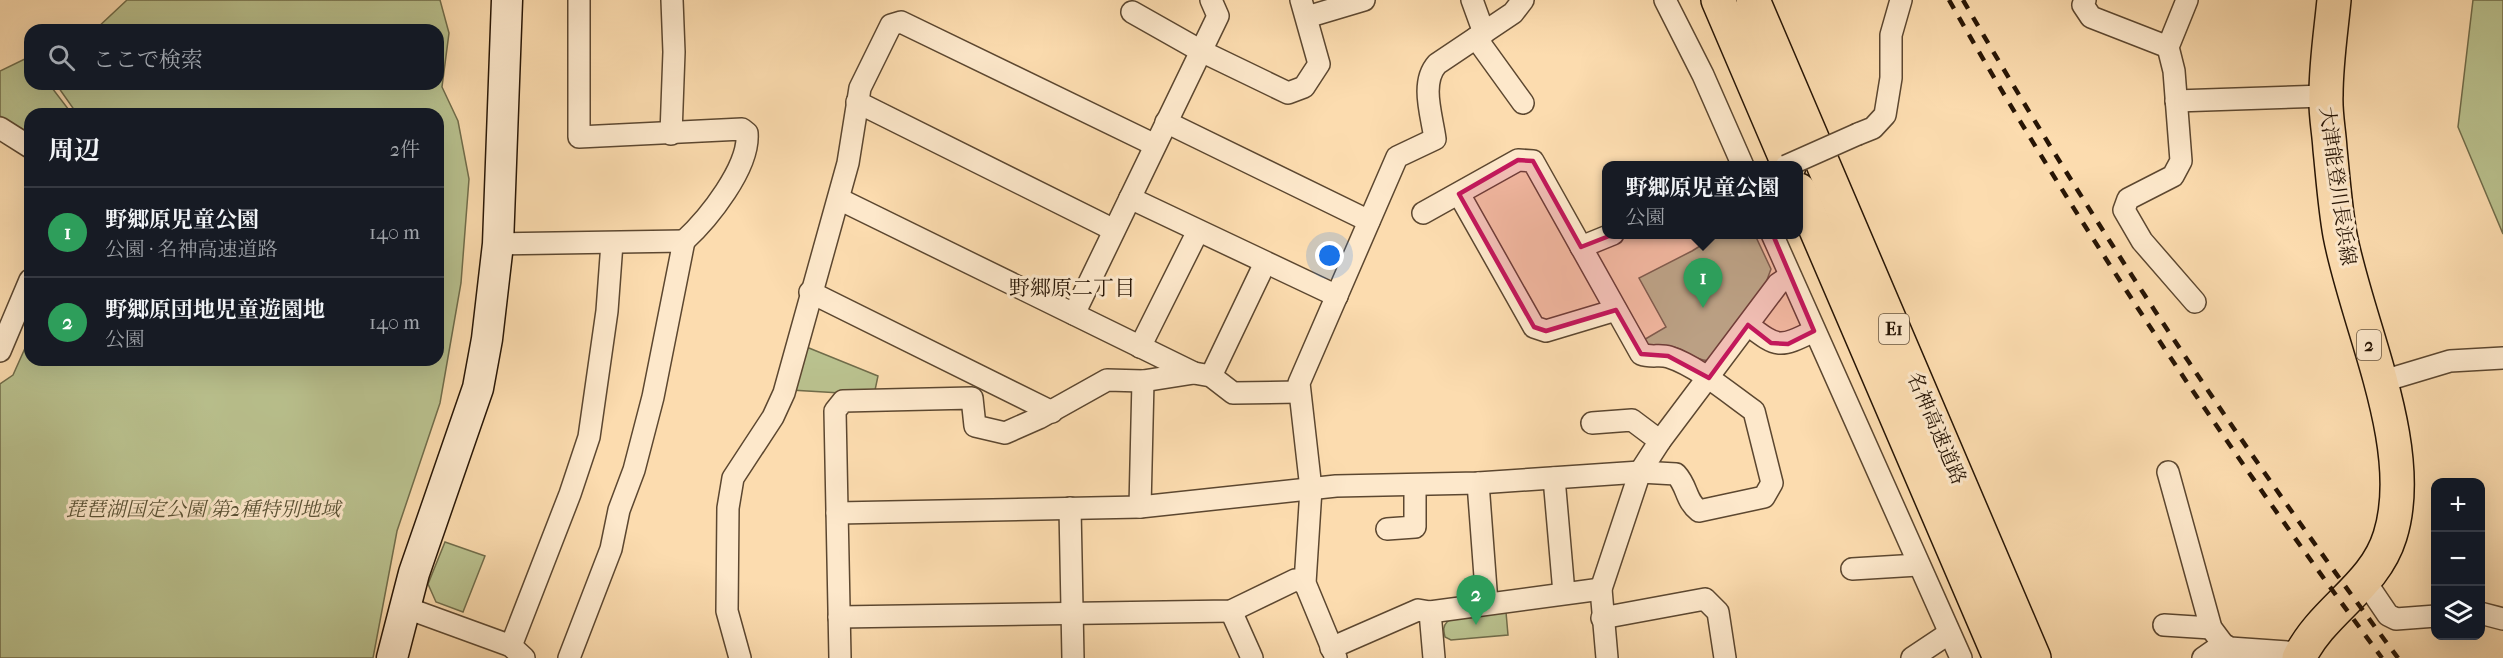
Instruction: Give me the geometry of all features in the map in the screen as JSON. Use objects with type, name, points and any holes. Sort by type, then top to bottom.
[{"type":"main road","points":[[1718,0],[1785,161]]},
{"type":"main road","name":"名神高速道路","points":[[1753,0],[2034,658]]},
{"type":"main road","name":"大津能登川長浜線","points":[[2300,656],[2316,628],[2366,581],[2381,558],[2390,537],[2396,513],[2396,463],[2387,408],[2340,234],[2325,96],[2334,0]]},
{"type":"main road","name":"名神高速道路","points":[[1803,199],[2000,658]]},
{"type":"street","points":[[392,658],[404,607],[478,388],[488,339],[498,244],[507,0]]},
{"type":"street","points":[[569,658],[611,549],[619,510],[634,470],[653,397],[684,241],[704,223],[726,191],[745,155],[747,133],[742,129],[579,137],[579,0]]},
{"type":"street","points":[[671,134],[674,52],[672,0]]},
{"type":"street","points":[[1074,314],[1218,16],[1211,0]]},
{"type":"street","points":[[1132,12],[1201,51],[1288,93],[1304,87],[1319,64],[1304,9],[1364,0]]},
{"type":"street","points":[[1472,0],[1480,35],[1522,103]]},
{"type":"street","points":[[1523,0],[1513,13],[1437,64],[1430,72],[1427,82],[1436,139],[1396,157],[1299,383],[1311,489],[1305,583],[1334,653],[1418,610],[1430,612],[1601,589]]},
{"type":"street","points":[[1665,0],[1703,75],[1741,161]]},
{"type":"street","points":[[1796,161],[1873,128],[1885,115],[1891,78],[1891,35],[1900,0]]},
{"type":"street","points":[[2085,0],[2083,5],[2091,17],[2168,47]]},
{"type":"street","points":[[2187,0],[2168,47],[2174,71],[2181,161],[2173,176],[2128,199],[2124,210],[2142,241],[2195,302]]},
{"type":"street","points":[[740,658],[727,611],[728,508],[733,478],[773,417],[784,393],[782,370],[810,292],[848,163],[860,88],[891,25],[902,22],[1155,146]]},
{"type":"street","points":[[2176,101],[2325,96]]},
{"type":"street","points":[[857,102],[1114,230]]},
{"type":"street","points":[[1166,122],[1369,221]]},
{"type":"street","points":[[0,128],[24,143]]},
{"type":"street","points":[[837,513],[1140,507],[1311,489],[1478,483],[1640,472],[1676,474],[1685,484],[1689,503],[1699,511],[1764,497],[1772,483],[1755,411],[1709,378],[1668,356],[1650,358],[1641,354],[1533,161],[1518,160],[1423,213]]},
{"type":"street","points":[[1458,194],[1534,327],[1546,331],[1616,310]]},
{"type":"street","points":[[1130,198],[1336,296]]},
{"type":"street","points":[[838,199],[1140,347],[1203,375],[1233,393],[1299,392]]},
{"type":"street","points":[[1140,347],[1198,231]]},
{"type":"street","points":[[1581,247],[1602,238]]},
{"type":"street","points":[[1774,239],[1960,658]]},
{"type":"street","points":[[498,244],[684,241]]},
{"type":"street","points":[[404,607],[518,652],[589,437],[607,311],[612,243]]},
{"type":"street","points":[[1203,375],[1265,262]]},
{"type":"street","points":[[1607,658],[1601,589],[1640,472],[1660,441],[1778,284],[1790,276]]},
{"type":"street","points":[[810,292],[1052,412]]},
{"type":"street","points":[[0,351],[24,294]]},
{"type":"street","points":[[1748,325],[1771,343],[1788,344],[1814,331]]},
{"type":"street","points":[[2380,382],[2451,362],[2503,358]]},
{"type":"street","points":[[840,658],[835,411],[843,401],[972,398],[975,426],[1005,433],[1052,412],[1107,380],[1143,381],[1203,375]]},
{"type":"street","points":[[1140,507],[1143,381]]},
{"type":"street","points":[[1592,423],[1632,420],[1660,441]]},
{"type":"street","points":[[2168,472],[2220,644]]},
{"type":"street","points":[[1554,478],[1564,593]]},
{"type":"street","points":[[1478,483],[1487,603]]},
{"type":"street","points":[[1387,529],[1415,527],[1415,485]]},
{"type":"street","points":[[1070,508],[1073,658]]},
{"type":"street","points":[[1852,569],[1918,565]]},
{"type":"street","points":[[839,617],[1231,611],[1295,580],[1305,583]]},
{"type":"street","points":[[2366,581],[2388,615],[2396,620],[2431,616]]},
{"type":"street","points":[[1602,618],[1706,599],[1718,612],[1725,658]]},
{"type":"street","points":[[1231,611],[1252,658]]},
{"type":"street","points":[[1430,612],[1434,658]]},
{"type":"street","points":[[2485,614],[2503,620]]},
{"type":"street","points":[[2164,625],[2230,648],[2300,656]]},
{"type":"street","points":[[1912,658],[1948,634]]},
{"type":"street","points":[[2203,658],[2220,644]]},
{"type":"highlighted area","points":[[1518,160],[1533,161],[1581,247],[1750,181],[1814,331],[1788,344],[1771,343],[1748,325],[1709,378],[1668,356],[1641,354],[1616,310],[1546,331],[1534,327],[1459,194]]},
{"type":"green space","name":"琵琶湖国定公園 第2種特別地域","points":[[127,0],[440,0],[449,33],[444,72],[444,24],[101,24]]},
{"type":"green space","points":[[2473,0],[2503,0],[2503,234],[2458,127]]},
{"type":"green space","points":[[24,59],[24,90],[54,90],[67,108],[24,108],[24,130],[0,116],[0,71]]},
{"type":"green space","name":"琵琶湖国定公園 第2種特別地域","points":[[60,90],[443,90],[458,121],[469,179],[461,283],[440,403],[397,531],[373,658],[0,658],[0,384],[13,375],[24,350],[24,366],[444,366],[444,108],[73,108]]},
{"type":"green space","points":[[1712,239],[1757,239],[1771,269],[1764,288],[1710,361],[1699,359],[1674,347],[1655,348],[1642,341],[1666,327],[1639,278]]},
{"type":"green space","points":[[804,346],[878,376],[874,395],[791,390]]},
{"type":"green space","points":[[445,542],[485,556],[463,612],[436,602],[428,584]]},
{"type":"green space","points":[[1506,612],[1508,635],[1451,640],[1445,637],[1444,626],[1452,619],[1475,614]]},
{"type":"railway","points":[[1949,0],[2102,253],[2211,417],[2382,658]]},
{"type":"railway","points":[[1963,0],[2117,253],[2171,335],[2282,498],[2398,658]]},
{"type":"place","name":"野郷原児童公園","points":[[1703,308]]},
{"type":"place","name":"野郷原団地児童遊園地","points":[[1476,625]]},
{"type":"district","name":"野郷原二丁目","points":[[1072,288]]}]
